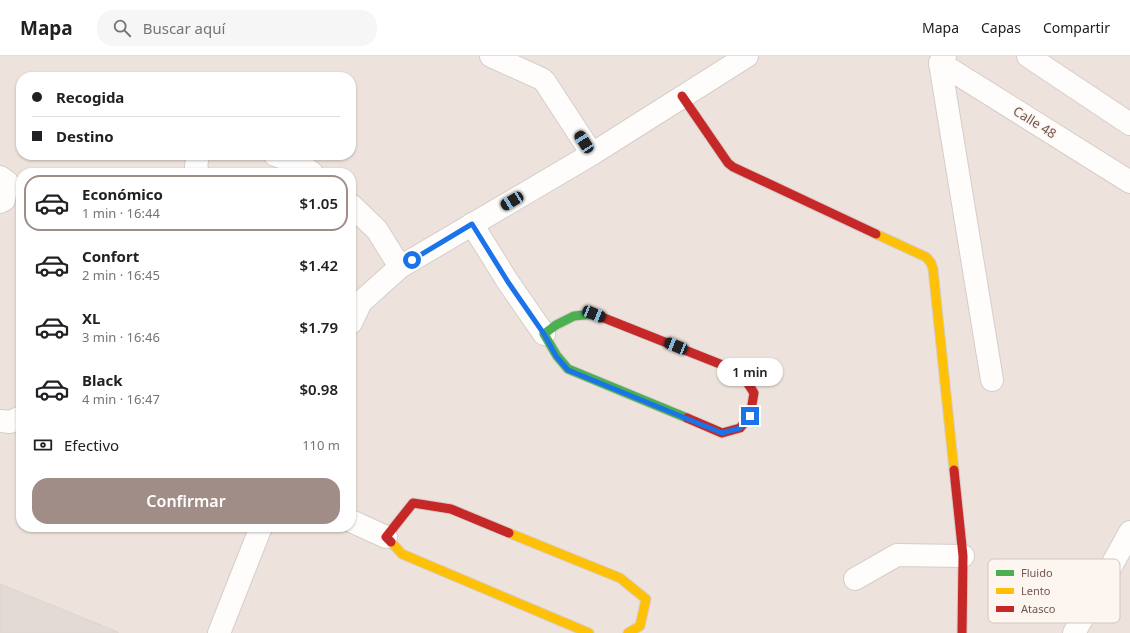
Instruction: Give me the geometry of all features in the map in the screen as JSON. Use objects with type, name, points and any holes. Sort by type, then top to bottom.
[{"type":"street","points":[[491,56],[542,79],[592,154]]},
{"type":"street","points":[[356,312],[361,302],[400,267],[592,154],[682,96],[720,63],[747,56]]},
{"type":"street","points":[[1028,56],[1130,124]]},
{"type":"street","points":[[943,59],[992,380]]},
{"type":"street","name":"Calle 48","points":[[943,59],[1130,182]]},
{"type":"street","points":[[682,96],[732,167],[926,257],[931,263],[933,269],[963,556],[962,633]]},
{"type":"street","points":[[290,160],[299,163],[306,168]]},
{"type":"street","points":[[0,177],[7,182],[4,200],[0,202]]},
{"type":"street","points":[[356,210],[377,230],[400,267]]},
{"type":"street","points":[[472,224],[508,282],[544,334],[556,356],[568,370],[722,433],[740,428],[750,416],[754,393],[743,376],[730,368],[602,317],[594,314],[574,316],[556,325],[544,334]]},
{"type":"street","points":[[0,421],[10,422],[16,419]]},
{"type":"street","points":[[386,537],[413,503],[451,510],[620,578],[646,599],[640,626],[628,633]]},
{"type":"street","points":[[356,523],[386,537],[402,554],[589,633]]},
{"type":"street","points":[[219,633],[260,532]]},
{"type":"street","points":[[1115,559],[1130,532]]},
{"type":"street","points":[[854,579],[897,555],[963,556]]},
{"type":"street","points":[[1074,633],[1080,623]]},
{"type":"shaded area","points":[[0,56],[1130,56],[1130,633],[0,633]]},
{"type":"building","points":[[0,584],[118,632],[118,633],[0,633]]},
{"type":"traffic: fast","points":[[594,314],[574,316],[556,325],[544,334],[557,356],[568,369],[687,418]]},
{"type":"traffic: slow","points":[[876,234],[926,257],[931,263],[933,269],[954,470]]},
{"type":"traffic: slow","points":[[509,533],[620,578],[646,599],[640,626],[628,633]]},
{"type":"traffic: slow","points":[[391,542],[402,554],[589,633]]},
{"type":"traffic: jam","points":[[682,96],[728,163],[733,167],[876,234]]},
{"type":"traffic: jam","points":[[594,314],[730,368],[743,376],[754,393],[750,416],[740,428],[722,433],[687,418]]},
{"type":"traffic: jam","points":[[954,470],[963,556],[962,633]]},
{"type":"traffic: jam","points":[[391,542],[386,537],[413,503],[451,509],[509,533]]},
{"type":"route","points":[[412,260],[472,224],[508,282],[544,334],[556,356],[568,370],[722,433],[740,428],[750,416]]}]
